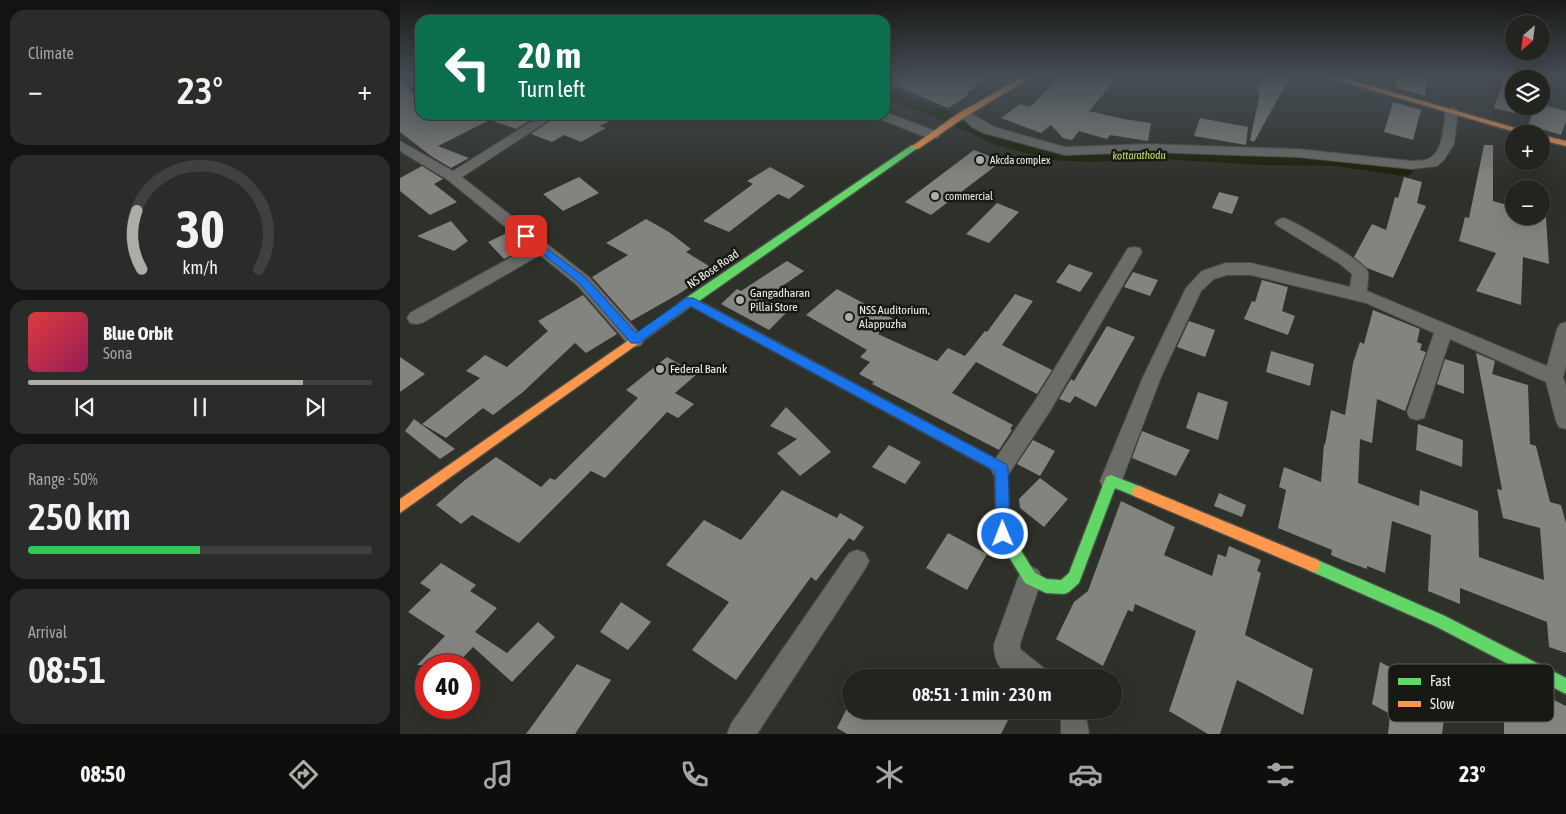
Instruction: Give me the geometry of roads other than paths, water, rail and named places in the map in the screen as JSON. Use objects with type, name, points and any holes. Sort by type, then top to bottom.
[{"type":"main road","name":"NS Bose Road","points":[[400,507],[690,301],[970,111]]},
{"type":"main road","points":[[1453,111],[1505,126]]},
{"type":"main road","points":[[1550,139],[1566,144]]},
{"type":"main road","points":[[690,301],[1001,468],[1003,534],[1030,578],[1046,586],[1064,587],[1074,578],[1111,481],[1224,527],[1440,622],[1523,664]]},
{"type":"main road","points":[[1554,680],[1566,686]]},
{"type":"street","points":[[964,115],[989,130],[1065,151],[1149,148],[1298,153],[1419,165],[1432,164],[1440,158],[1447,144],[1452,111]]},
{"type":"street","points":[[890,118],[933,135]]},
{"type":"street","points":[[453,177],[543,120]]},
{"type":"street","points":[[404,152],[453,177],[583,281],[635,340]]},
{"type":"street","points":[[1283,223],[1346,260],[1360,272],[1358,295]]},
{"type":"street","points":[[416,318],[541,248]]},
{"type":"street","points":[[1001,468],[1043,405],[1134,252]]},
{"type":"street","points":[[1111,481],[1152,377],[1194,288],[1208,276],[1226,269],[1251,269],[1371,298],[1554,377]]},
{"type":"street","points":[[1417,412],[1444,329]]},
{"type":"street","points":[[1566,329],[1554,377],[1566,421]]},
{"type":"street","points":[[740,734],[857,561]]},
{"type":"street","points":[[1024,669],[1006,654],[1007,644],[1030,578]]},
{"type":"street","points":[[1074,719],[1075,734]]},
{"type":"waterway","name":"kottarathodu","points":[[933,111],[1002,141],[1052,155],[1089,157],[1144,153],[1263,160],[1336,161],[1404,171]]},
{"type":"place","name":"Akcda complex","points":[[980,160]]},
{"type":"place","name":"commercial","points":[[935,196]]},
{"type":"place","name":"Gangadharan Pillai Store","points":[[740,300]]},
{"type":"place","name":"NSS Auditorium, Alappuzha","points":[[849,317]]},
{"type":"place","name":"Federal Bank","points":[[660,369]]}]
